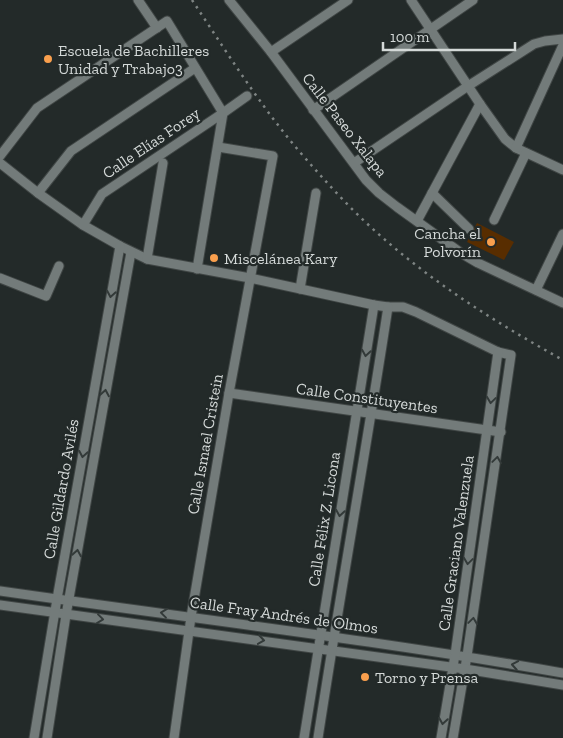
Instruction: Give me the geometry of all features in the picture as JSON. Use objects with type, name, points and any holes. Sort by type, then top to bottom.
[{"type":"street","points":[[138,0],[157,28]]},
{"type":"street","name":"Calle Paseo Xalapa","points":[[229,0],[271,52],[366,180],[380,193],[461,253],[563,303]]},
{"type":"street","points":[[271,52],[348,0]]},
{"type":"street","points":[[412,0],[505,139],[516,148],[563,170]]},
{"type":"street","points":[[314,110],[473,0]]},
{"type":"street","points":[[0,156],[37,108],[167,22],[223,113],[196,269]]},
{"type":"street","points":[[354,163],[534,44],[545,40],[563,39]]},
{"type":"street","points":[[516,148],[563,45]]},
{"type":"street","points":[[38,193],[71,151],[195,68]]},
{"type":"street","name":"Calle Elías Forey","points":[[83,225],[102,194],[247,96]]},
{"type":"street","points":[[417,220],[480,104]]},
{"type":"street","name":"Calle Ismael Cristein","points":[[174,738],[190,617],[272,156],[218,147]]},
{"type":"street","points":[[494,220],[526,153]]},
{"type":"street","points":[[0,163],[83,225],[147,259],[388,307],[403,307],[498,352]]},
{"type":"street","points":[[147,259],[163,164]]},
{"type":"street","points":[[300,289],[316,193]]},
{"type":"street","points":[[432,193],[469,229]]},
{"type":"street","points":[[536,290],[563,234]]},
{"type":"street","name":"Calle Gildardo Avilés","points":[[34,738],[120,246]]},
{"type":"street","name":"Calle Gildardo Avilés","points":[[47,738],[66,615],[131,252]]},
{"type":"street","points":[[0,278],[46,296],[59,266]]},
{"type":"street","name":"Calle Félix Z. Licona","points":[[304,738],[374,304]]},
{"type":"street","name":"Calle Félix Z. Licona","points":[[318,738],[388,307]]},
{"type":"street","name":"Calle Graciano Valenzuela","points":[[441,738],[498,352],[511,355],[501,432],[453,738]]},
{"type":"street","name":"Calle Constituyentes","points":[[229,393],[501,432]]},
{"type":"street","name":"Calle Fray Andrés de Olmos","points":[[0,591],[467,656],[563,673]]},
{"type":"street","name":"Calle Fray Andrés de Olmos","points":[[0,605],[452,667],[563,685]]},
{"type":"street","points":[[45,673],[57,675]]},
{"type":"shaded area","name":"Cancha el Polvorín","points":[[477,223],[514,242],[504,260],[467,242]]},
{"type":"railway","points":[[192,0],[270,115],[320,175],[356,213],[379,235],[428,275],[481,311],[563,360]]},
{"type":"place","name":"Escuela de Bachilleres Unidad y Trabajo3","points":[[48,59]]},
{"type":"place","name":"Cancha el Polvorín","points":[[491,242]]},
{"type":"place","name":"Miscelánea Kary","points":[[214,258]]},
{"type":"place","name":"Torno y Prensa","points":[[365,677]]}]
